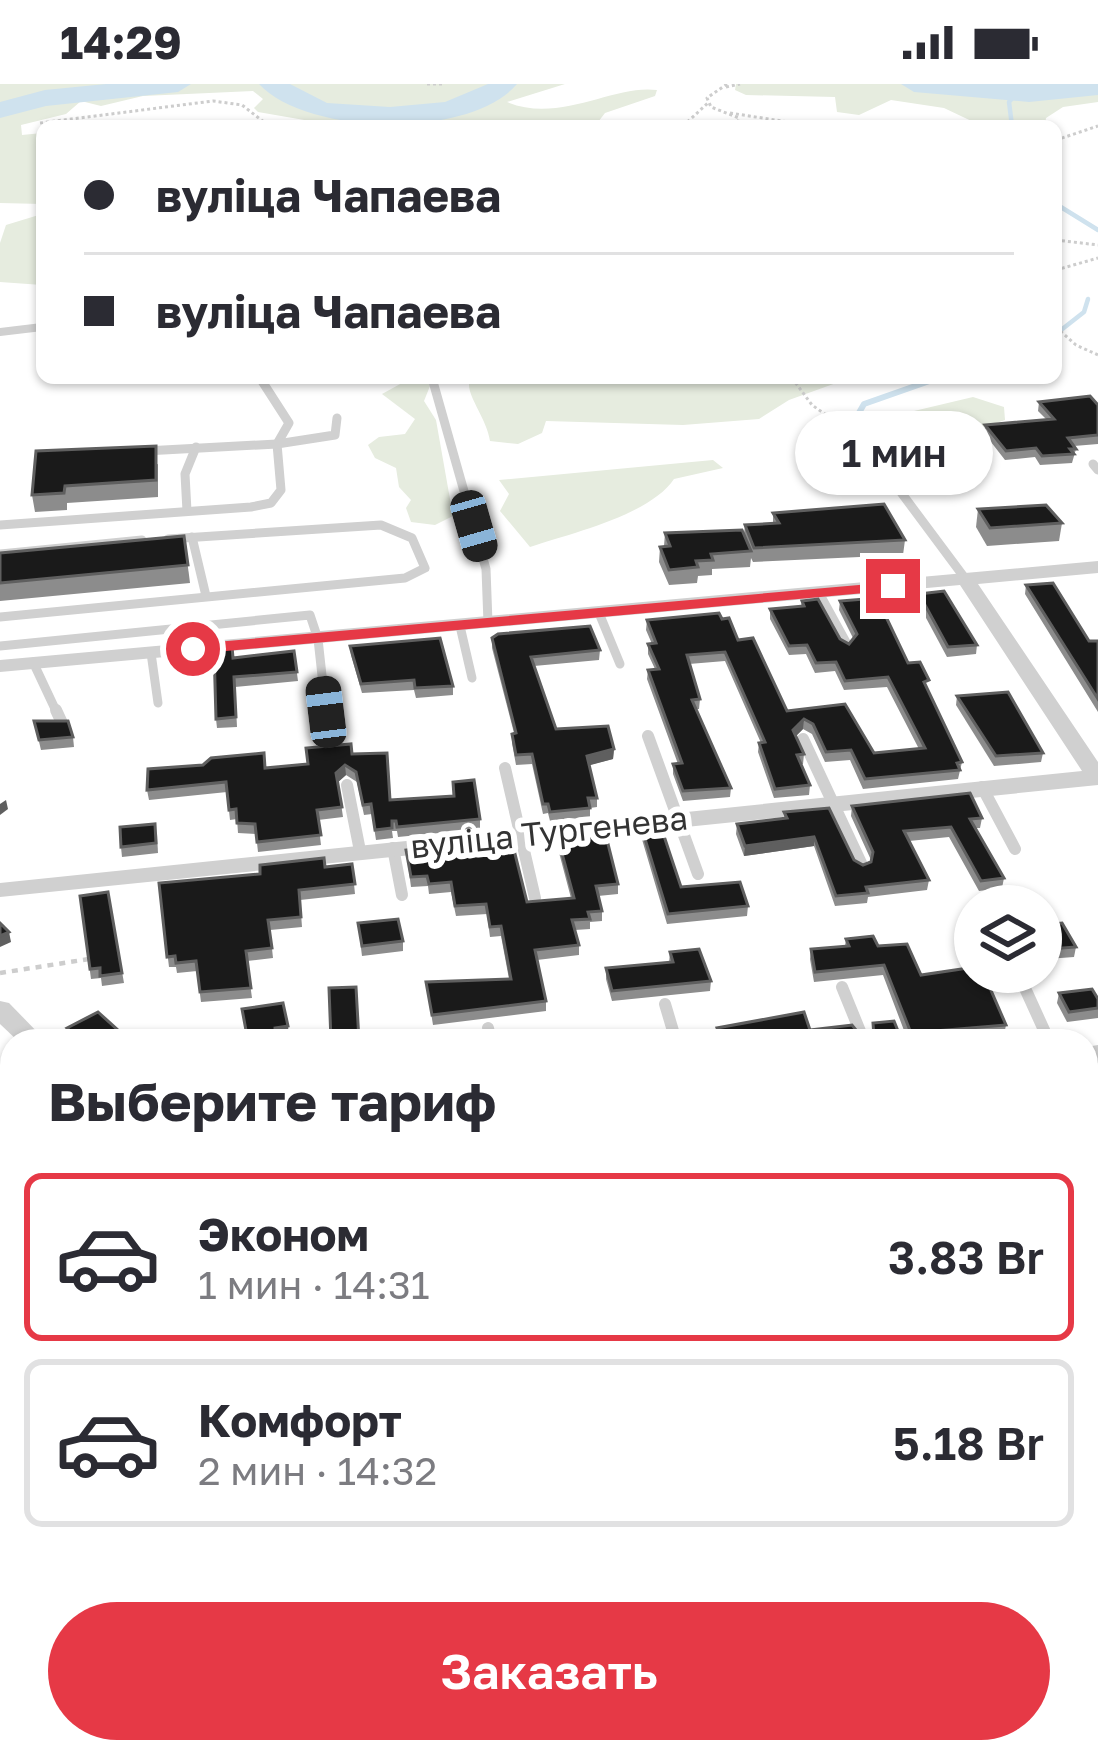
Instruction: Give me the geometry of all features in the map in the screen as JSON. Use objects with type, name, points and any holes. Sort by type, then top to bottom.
[{"type":"street","points":[[0,666],[1098,567]]},
{"type":"street","points":[[967,580],[1098,776]]},
{"type":"street","name":"вуліца Тургенева","points":[[0,890],[1098,776]]},
{"type":"lane","points":[[0,332],[36,328]]},
{"type":"lane","points":[[0,525],[271,502],[280,490],[277,444],[289,423],[264,384]]},
{"type":"lane","points":[[434,384],[486,569],[488,623]]},
{"type":"lane","points":[[130,452],[277,444],[335,435],[337,418]]},
{"type":"lane","points":[[865,444],[967,580]]},
{"type":"lane","points":[[187,511],[184,474],[196,447]]},
{"type":"lane","points":[[0,554],[381,525],[409,533],[424,549],[425,568],[405,578],[0,617]]},
{"type":"lane","points":[[192,537],[206,596]]},
{"type":"lane","points":[[819,592],[848,644]]},
{"type":"lane","points":[[598,613],[620,664]]},
{"type":"lane","points":[[0,646],[310,615],[318,639],[326,712]]},
{"type":"lane","points":[[460,626],[472,678]]},
{"type":"lane","points":[[151,653],[158,703]]},
{"type":"lane","points":[[33,662],[62,723]]},
{"type":"lane","points":[[648,736],[698,874]]},
{"type":"lane","points":[[803,740],[862,865]]},
{"type":"lane","points":[[506,768],[536,898]]},
{"type":"lane","points":[[347,784],[360,851]]},
{"type":"lane","points":[[982,787],[1015,849]]},
{"type":"lane","points":[[393,848],[402,895]]},
{"type":"lane","points":[[842,987],[859,1029]]},
{"type":"lane","points":[[1026,993],[1043,1029]]},
{"type":"lane","points":[[664,1004],[672,1029]]},
{"type":"path","points":[[428,84],[443,84]]},
{"type":"path","points":[[689,120],[713,92],[740,84]]},
{"type":"path","points":[[64,120],[213,101],[242,105],[261,120]]},
{"type":"path","points":[[709,102],[739,120]]},
{"type":"path","points":[[730,112],[778,120]]},
{"type":"path","points":[[1062,138],[1098,126]]},
{"type":"path","points":[[1062,241],[1098,245]]},
{"type":"path","points":[[1062,268],[1098,258]]},
{"type":"path","points":[[1062,332],[1098,356]]},
{"type":"path","points":[[796,384],[812,405],[848,430]]},
{"type":"path","points":[[0,973],[91,958]]},
{"type":"shaded area","points":[[0,84],[565,84],[507,102],[547,109],[623,92],[657,90],[655,96],[605,113],[600,120],[304,120],[258,112],[254,108],[263,99],[253,91],[143,96],[101,106],[81,101],[66,114],[21,125],[22,135],[36,134],[36,204],[0,203]]},
{"type":"shaded area","points":[[736,84],[1098,84],[1098,102],[1063,107],[1046,120],[969,120],[944,108],[891,100],[859,115],[837,112],[835,97],[746,95],[735,90]]},
{"type":"shaded area","points":[[36,216],[36,285],[0,282],[0,243],[6,225]]},
{"type":"shaded area","points":[[400,384],[429,384],[424,401],[436,420],[453,516],[435,525],[411,522],[406,508],[411,500],[399,487],[396,468],[375,458],[368,445],[379,437],[405,434],[415,419],[382,394]]},
{"type":"shaded area","points":[[469,384],[833,384],[789,400],[759,419],[683,425],[546,421],[542,433],[518,444],[490,441]]},
{"type":"shaded area","points":[[973,397],[1004,407],[1005,420],[979,429],[923,430],[914,411]]},
{"type":"shaded area","points":[[713,460],[723,468],[674,479],[663,492],[629,513],[530,547],[500,511],[509,494],[499,480]]},
{"type":"building","points":[[1090,396],[1098,405],[1098,435],[1068,438],[1076,449],[1070,449],[1074,454],[1042,456],[1036,448],[1006,451],[985,425],[1054,419],[1039,402]]},
{"type":"building","points":[[156,446],[156,480],[65,486],[64,493],[32,495],[36,451]]},
{"type":"building","points":[[884,504],[905,540],[754,548],[745,525],[779,523],[773,513]]},
{"type":"building","points":[[1046,505],[1062,523],[990,528],[978,509]]},
{"type":"building","points":[[742,530],[751,551],[711,554],[713,560],[696,561],[698,567],[669,570],[660,547],[670,546],[665,533]]},
{"type":"building","points":[[184,536],[188,565],[0,583],[0,553]]},
{"type":"building","points":[[1053,583],[1089,641],[1098,641],[1098,699],[1026,585]]},
{"type":"building","points":[[944,591],[977,645],[948,647],[919,594]]},
{"type":"building","points":[[877,598],[908,663],[920,662],[929,680],[924,682],[962,762],[957,763],[960,770],[865,779],[851,750],[826,752],[813,724],[804,719],[793,730],[810,785],[775,789],[759,743],[765,742],[725,652],[687,655],[700,699],[692,700],[731,788],[683,791],[673,764],[682,763],[648,670],[659,669],[648,644],[656,643],[647,620],[719,613],[722,619],[729,618],[738,640],[753,638],[787,711],[845,704],[874,753],[925,748],[888,677],[845,681],[836,662],[816,663],[807,645],[789,646],[770,609],[804,606],[802,601],[818,599],[840,639],[849,644],[857,634],[840,601]]},
{"type":"building","points":[[590,626],[600,650],[531,657],[556,729],[608,726],[614,749],[587,756],[597,798],[588,798],[590,808],[550,812],[548,804],[543,804],[532,754],[516,755],[512,734],[516,733],[492,638]]},
{"type":"building","points":[[440,638],[453,686],[415,688],[414,680],[361,684],[350,646]]},
{"type":"building","points":[[232,646],[233,658],[294,651],[297,672],[234,677],[236,717],[216,719],[214,648]]},
{"type":"building","points":[[1008,692],[1043,753],[996,756],[957,696]]},
{"type":"building","points":[[34,721],[68,721],[73,737],[39,740]]},
{"type":"building","points":[[351,744],[352,754],[387,753],[390,800],[454,796],[453,782],[474,780],[480,819],[397,827],[392,821],[392,828],[375,830],[371,804],[363,805],[356,772],[345,765],[336,773],[342,807],[317,810],[321,835],[257,842],[255,824],[237,823],[236,809],[229,810],[226,782],[147,790],[148,769],[264,753],[265,768],[308,764],[306,748]]},
{"type":"building","points":[[970,793],[982,818],[970,819],[1004,878],[981,881],[951,827],[904,831],[929,880],[866,887],[868,893],[836,896],[814,837],[745,846],[737,824],[787,818],[784,812],[829,808],[854,860],[863,865],[871,862],[873,852],[852,806]]},
{"type":"building","points":[[155,824],[156,843],[121,847],[120,827]]},
{"type":"building","points":[[660,824],[681,887],[740,882],[748,906],[668,914],[641,826]]},
{"type":"building","points":[[597,831],[599,837],[606,836],[618,884],[596,886],[602,911],[588,912],[590,919],[572,920],[579,945],[535,950],[546,1001],[432,1015],[426,982],[511,979],[501,926],[490,927],[486,904],[455,906],[451,882],[429,884],[427,876],[411,877],[406,850],[483,842],[484,849],[513,846],[527,902],[574,898],[557,835]]},
{"type":"building","points":[[324,858],[325,867],[352,864],[355,884],[299,890],[301,917],[268,920],[272,948],[246,951],[251,988],[200,992],[196,961],[176,963],[175,956],[167,957],[159,883],[260,874],[260,865]]},
{"type":"building","points":[[108,892],[122,973],[100,976],[100,968],[90,969],[80,896]]},
{"type":"building","points":[[398,919],[403,941],[362,946],[358,923]]},
{"type":"building","points":[[1062,923],[1076,947],[1062,948]]},
{"type":"building","points":[[873,936],[878,946],[907,944],[921,975],[954,970],[954,993],[992,993],[1006,1025],[909,1029],[884,965],[815,972],[811,949],[849,946],[846,939]]},
{"type":"building","points":[[699,949],[711,981],[612,991],[606,968],[673,962],[670,952]]},
{"type":"building","points":[[356,987],[358,1029],[331,1029],[329,988]]},
{"type":"building","points":[[1092,989],[1098,1008],[1069,1012],[1062,993]]},
{"type":"building","points":[[283,1003],[288,1026],[246,1029],[242,1009]]},
{"type":"building","points":[[98,1012],[117,1029],[68,1029]]},
{"type":"building","points":[[804,1012],[810,1029],[717,1029]]},
{"type":"building","points":[[894,1021],[897,1029],[873,1029],[873,1023]]},
{"type":"waterway","points":[[0,110],[45,98],[178,84]]},
{"type":"waterway","points":[[272,84],[322,110],[363,115],[445,110],[470,104],[504,84]]},
{"type":"waterway","points":[[914,84],[1029,94],[1098,87]]},
{"type":"waterway","points":[[1011,120],[1009,102],[1015,95]]},
{"type":"waterway","points":[[1062,208],[1098,230]]},
{"type":"waterway","points":[[1062,329],[1084,312],[1088,299]]},
{"type":"waterway","points":[[871,427],[856,418],[864,404],[921,384]]},
{"type":"route","points":[[193,649],[893,586]]}]
